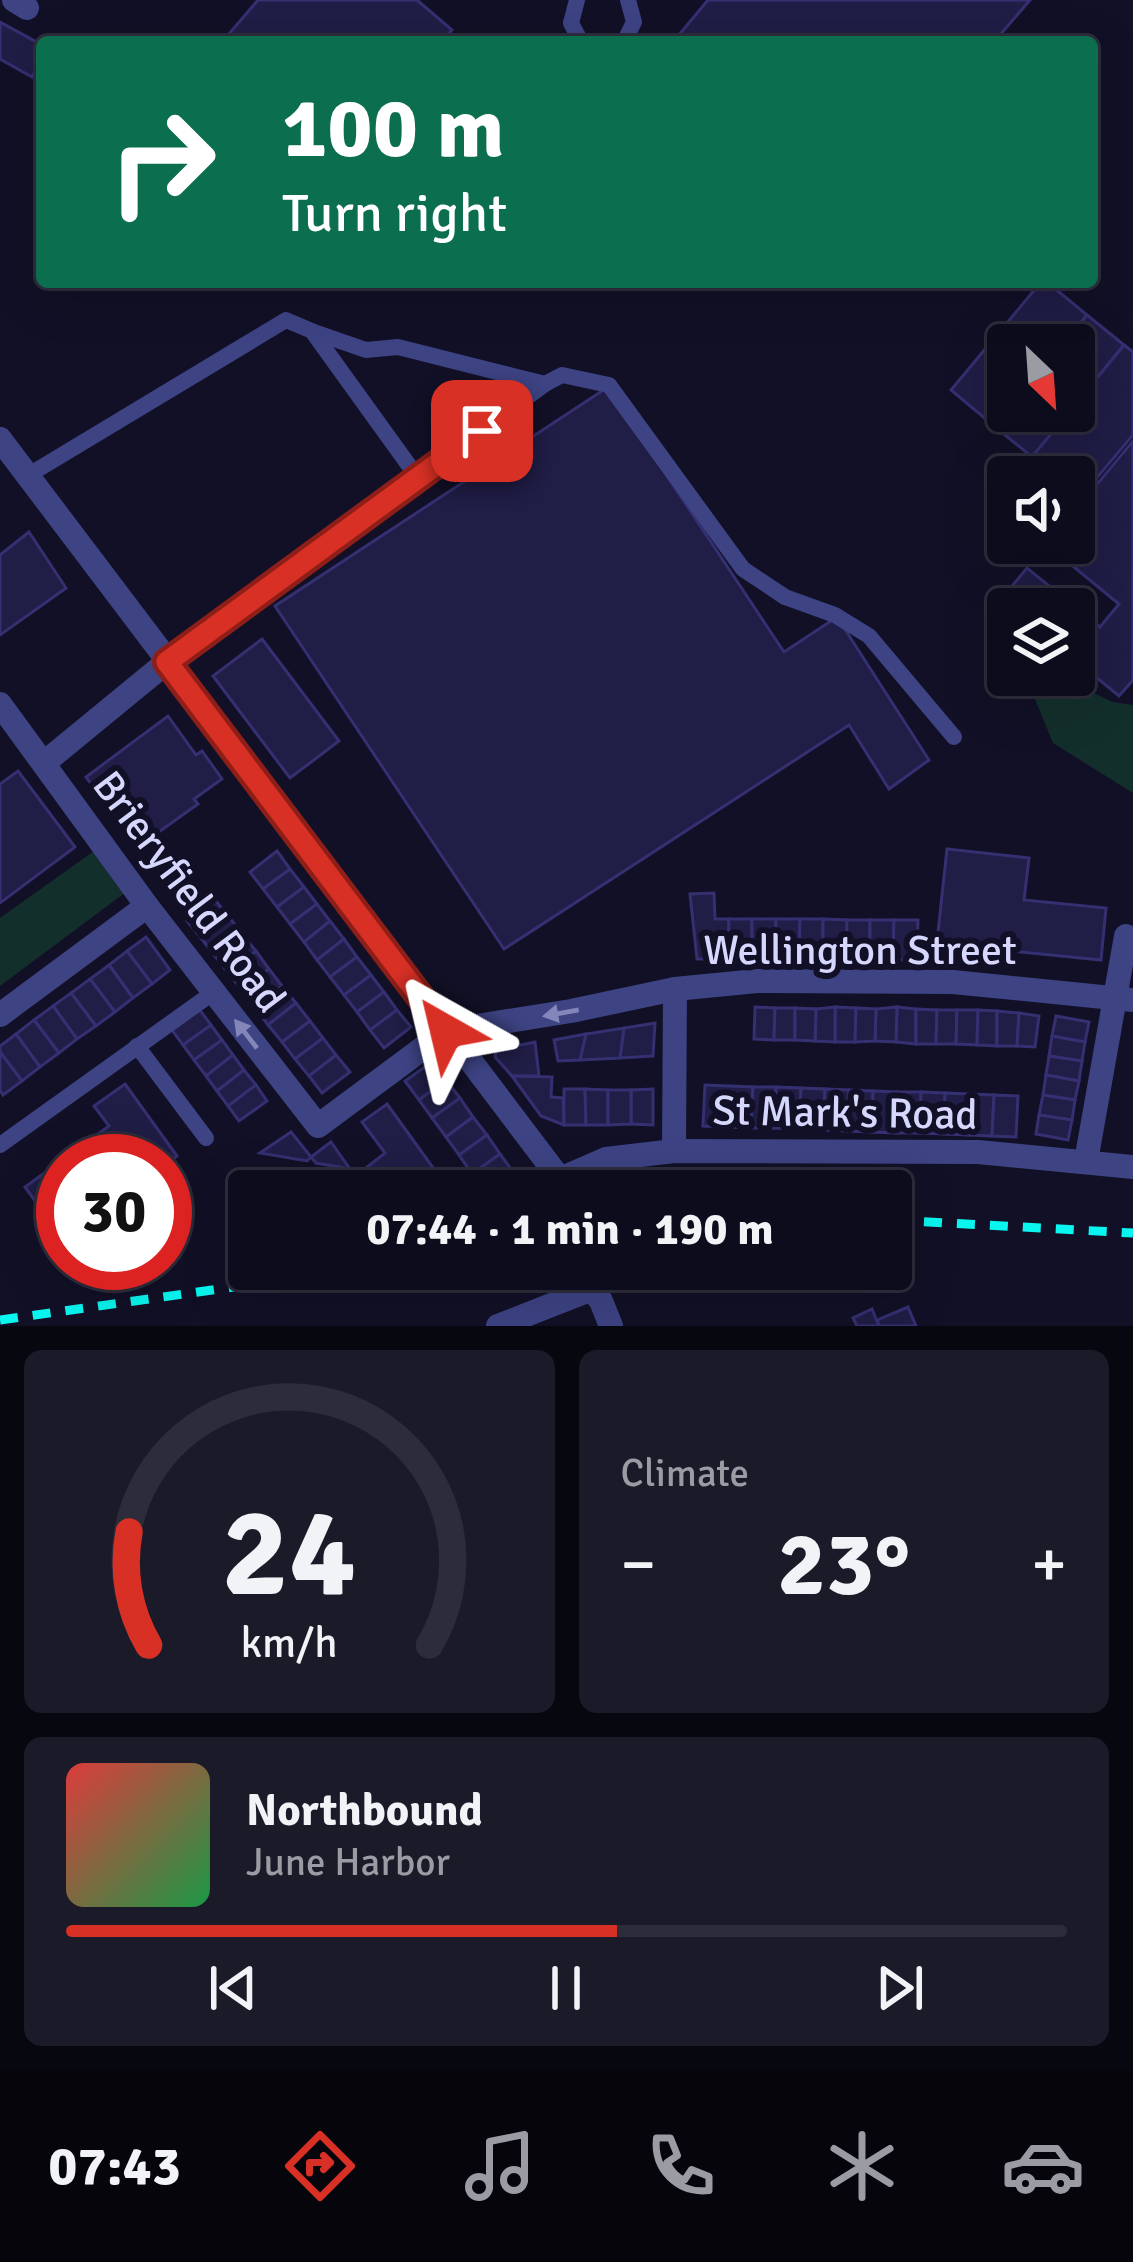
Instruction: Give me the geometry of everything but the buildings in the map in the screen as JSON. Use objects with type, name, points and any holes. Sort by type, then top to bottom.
[{"type":"street","points":[[0,439],[548,1170]]},
{"type":"street","points":[[44,763],[167,662]]},
{"type":"street","name":"Brieryfield Road","points":[[0,704],[147,906],[318,1126],[446,1031]]},
{"type":"street","points":[[0,1015],[147,906]]},
{"type":"street","points":[[1086,1161],[1125,998],[1126,936]]},
{"type":"street","name":"Wellington Street","points":[[446,1031],[674,988],[757,981],[953,982],[1125,998]]},
{"type":"street","points":[[674,988],[674,1150]]},
{"type":"street","name":"St Mark's Road","points":[[586,1170],[606,1159],[674,1150],[977,1152],[1133,1167]]},
{"type":"street","points":[[498,1326],[558,1290]]},
{"type":"street","points":[[590,1290],[610,1326]]},
{"type":"lane","points":[[577,0],[571,23],[578,36]]},
{"type":"lane","points":[[627,36],[634,22],[628,0]]},
{"type":"lane","points":[[27,476],[286,320],[366,350],[398,347],[545,384]]},
{"type":"lane","points":[[312,331],[418,478]]},
{"type":"lane","points":[[167,662],[562,375],[609,385],[743,569],[784,597],[835,615],[869,636],[954,737]]},
{"type":"lane","points":[[0,1145],[214,992]]},
{"type":"lane","points":[[137,1046],[206,1138]]},
{"type":"green space","points":[[1095,694],[1133,705],[1133,793],[1053,743],[1034,696]]},
{"type":"green space","points":[[94,851],[126,892],[0,986],[0,918]]},
{"type":"railway","points":[[912,1221],[1133,1233]]},
{"type":"railway","points":[[0,1320],[228,1288]]},
{"type":"route","points":[[446,1031],[167,662],[482,431]]}]
